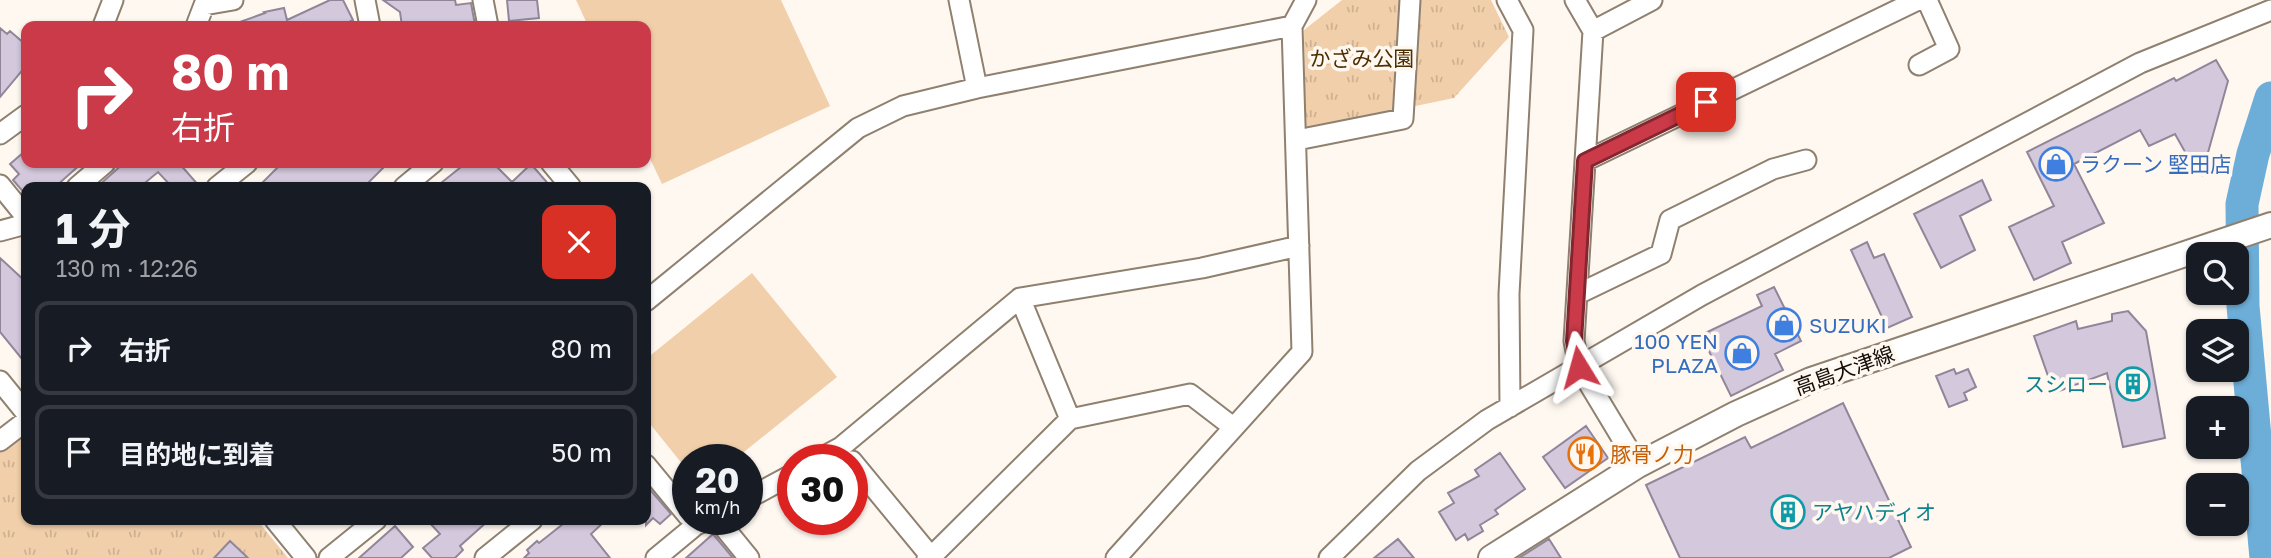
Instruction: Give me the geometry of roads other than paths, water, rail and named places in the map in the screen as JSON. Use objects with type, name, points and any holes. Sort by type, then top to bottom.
[{"type":"main road","name":"高島大津線","points":[[1491,558],[1638,465],[1736,414],[1811,380],[2266,227]]},
{"type":"street","points":[[105,21],[113,0]]},
{"type":"street","points":[[198,21],[204,5],[233,0]]},
{"type":"street","points":[[365,0],[369,21]]},
{"type":"street","points":[[483,0],[487,21]]},
{"type":"street","points":[[959,0],[977,88]]},
{"type":"street","points":[[1116,558],[1302,352],[1292,26],[1306,0]]},
{"type":"street","points":[[1297,140],[1403,119],[1409,0]]},
{"type":"street","points":[[1507,0],[1523,30],[1509,294],[1510,407]]},
{"type":"street","points":[[1575,0],[1593,31],[1574,341],[1579,367],[1638,465]]},
{"type":"street","points":[[1593,31],[1652,0]]},
{"type":"street","points":[[1585,161],[1917,0]]},
{"type":"street","points":[[1919,65],[1949,49],[1927,0]]},
{"type":"street","points":[[1329,558],[1418,471],[1487,420],[1702,295],[2140,63],[2271,10]]},
{"type":"street","points":[[651,289],[859,128],[903,106],[977,88],[1292,26]]},
{"type":"street","points":[[0,134],[21,118]]},
{"type":"street","points":[[1578,294],[1661,254],[1670,220],[1773,169],[1806,160]]},
{"type":"street","points":[[83,182],[99,168]]},
{"type":"street","points":[[223,182],[241,168]]},
{"type":"street","points":[[410,182],[427,168]]},
{"type":"street","points":[[555,168],[567,182]]},
{"type":"street","points":[[0,185],[21,211]]},
{"type":"street","points":[[0,231],[21,225]]},
{"type":"street","points":[[861,444],[1020,298],[1202,268],[1299,246]]},
{"type":"street","points":[[1020,298],[1070,419]]},
{"type":"street","points":[[0,381],[21,407]]},
{"type":"street","points":[[868,481],[930,558],[1070,419],[1190,394],[1233,427]]},
{"type":"street","points":[[0,441],[21,425]]},
{"type":"street","points":[[651,471],[672,494]]},
{"type":"street","points":[[279,525],[306,558]]},
{"type":"street","points":[[329,558],[370,525]]},
{"type":"street","points":[[485,558],[526,525]]},
{"type":"street","points":[[656,558],[680,535]]},
{"type":"street","points":[[730,535],[749,558]]},
{"type":"waterway","points":[[2266,558],[2243,306],[2242,204],[2253,154],[2271,98]]},
{"type":"place","name":"ラクーン 堅田店","points":[[2056,164]]},
{"type":"place","name":"SUZUKI","points":[[1784,325]]},
{"type":"place","name":"100 YEN PLAZA","points":[[1742,353]]},
{"type":"place","name":"スシロー","points":[[2133,384]]},
{"type":"place","name":"豚骨ノ力","points":[[1585,454]]},
{"type":"place","name":"アヤハディオ","points":[[1788,512]]},
{"type":"park label","name":"かざみ公園","points":[[1362,58]]}]
